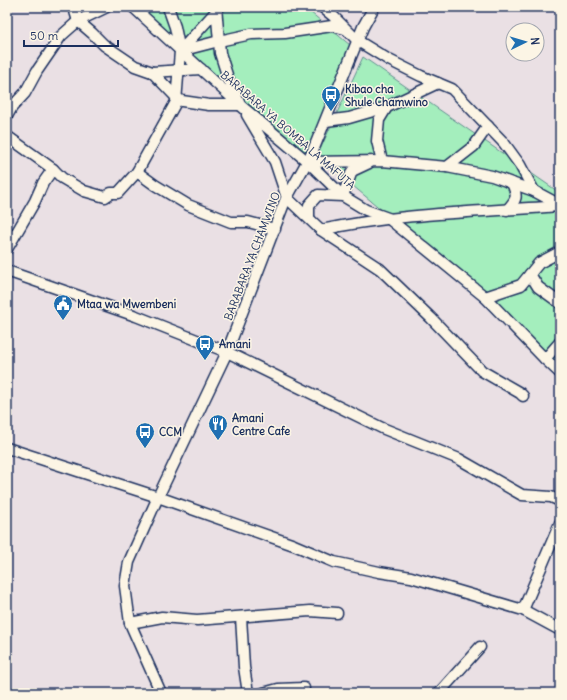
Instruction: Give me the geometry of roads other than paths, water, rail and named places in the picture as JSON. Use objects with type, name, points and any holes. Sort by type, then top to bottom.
[{"type":"street","points":[[73,7],[78,21],[104,45],[136,66],[152,72],[200,70]]},
{"type":"street","points":[[7,116],[12,107],[25,93],[37,71],[61,36],[78,21],[107,7]]},
{"type":"street","name":"BARABARA YA BOMBA LA MAFUTA","points":[[133,7],[200,70],[308,162],[343,196],[366,210],[388,218],[485,297],[560,373]]},
{"type":"street","points":[[7,136],[53,169],[62,178],[84,191],[106,197],[111,194],[118,193],[137,172],[176,102],[180,51],[175,27],[168,7]]},
{"type":"street","points":[[322,7],[358,41],[389,60],[452,89],[504,143],[520,165],[534,191]]},
{"type":"street","name":"BARABARA YA CHAMWINO","points":[[161,693],[130,623],[125,586],[129,562],[158,497],[228,352],[287,198],[308,162],[358,41],[374,7]]},
{"type":"street","points":[[180,51],[218,8]]},
{"type":"street","points":[[218,8],[220,53],[228,78],[240,105],[275,162],[287,198],[321,230],[380,269],[431,318],[482,371],[523,396]]},
{"type":"street","points":[[180,51],[251,34],[285,33],[332,26],[346,30]]},
{"type":"street","points":[[152,72],[177,98],[182,101],[209,105],[240,105]]},
{"type":"street","points":[[326,120],[349,118],[387,107],[438,83]]},
{"type":"street","points":[[377,161],[379,120],[387,107]]},
{"type":"street","points":[[447,167],[474,146],[488,126]]},
{"type":"street","points":[[309,218],[309,205],[318,194],[343,196],[352,171],[377,161]]},
{"type":"street","points":[[308,162],[377,161],[447,167],[492,176],[534,191],[560,206]]},
{"type":"street","points":[[7,248],[35,201],[43,183],[53,169]]},
{"type":"street","points":[[137,172],[188,206],[231,222],[248,222],[275,229]]},
{"type":"street","points":[[507,210],[515,201],[517,194],[512,183]]},
{"type":"street","points":[[321,230],[354,222],[388,218],[560,206]]},
{"type":"street","points":[[485,297],[521,285],[538,263],[560,252]]},
{"type":"street","points":[[7,271],[136,316],[228,352],[382,428],[459,459],[522,495],[551,497],[560,501]]},
{"type":"street","points":[[530,274],[538,287],[560,303]]},
{"type":"street","points":[[545,359],[560,342]]},
{"type":"street","points":[[7,448],[158,497],[294,545],[334,562],[379,572],[411,577],[523,610],[560,630]]},
{"type":"street","points":[[523,610],[560,523]]},
{"type":"street","points":[[130,623],[162,617],[197,620],[310,611],[337,613]]},
{"type":"street","points":[[241,617],[244,667],[248,693]]},
{"type":"street","points":[[439,693],[480,647]]},
{"type":"street","points":[[263,693],[278,689],[304,688]]},
{"type":"place","name":"Kibao cha Shule Chamwino","points":[[331,112]]},
{"type":"place","name":"Mtaa wa Mwembeni","points":[[63,321]]},
{"type":"place","name":"Amani","points":[[205,361]]},
{"type":"place","name":"Amani Centre Cafe","points":[[218,441]]},
{"type":"place","name":"CCM","points":[[145,449]]}]
